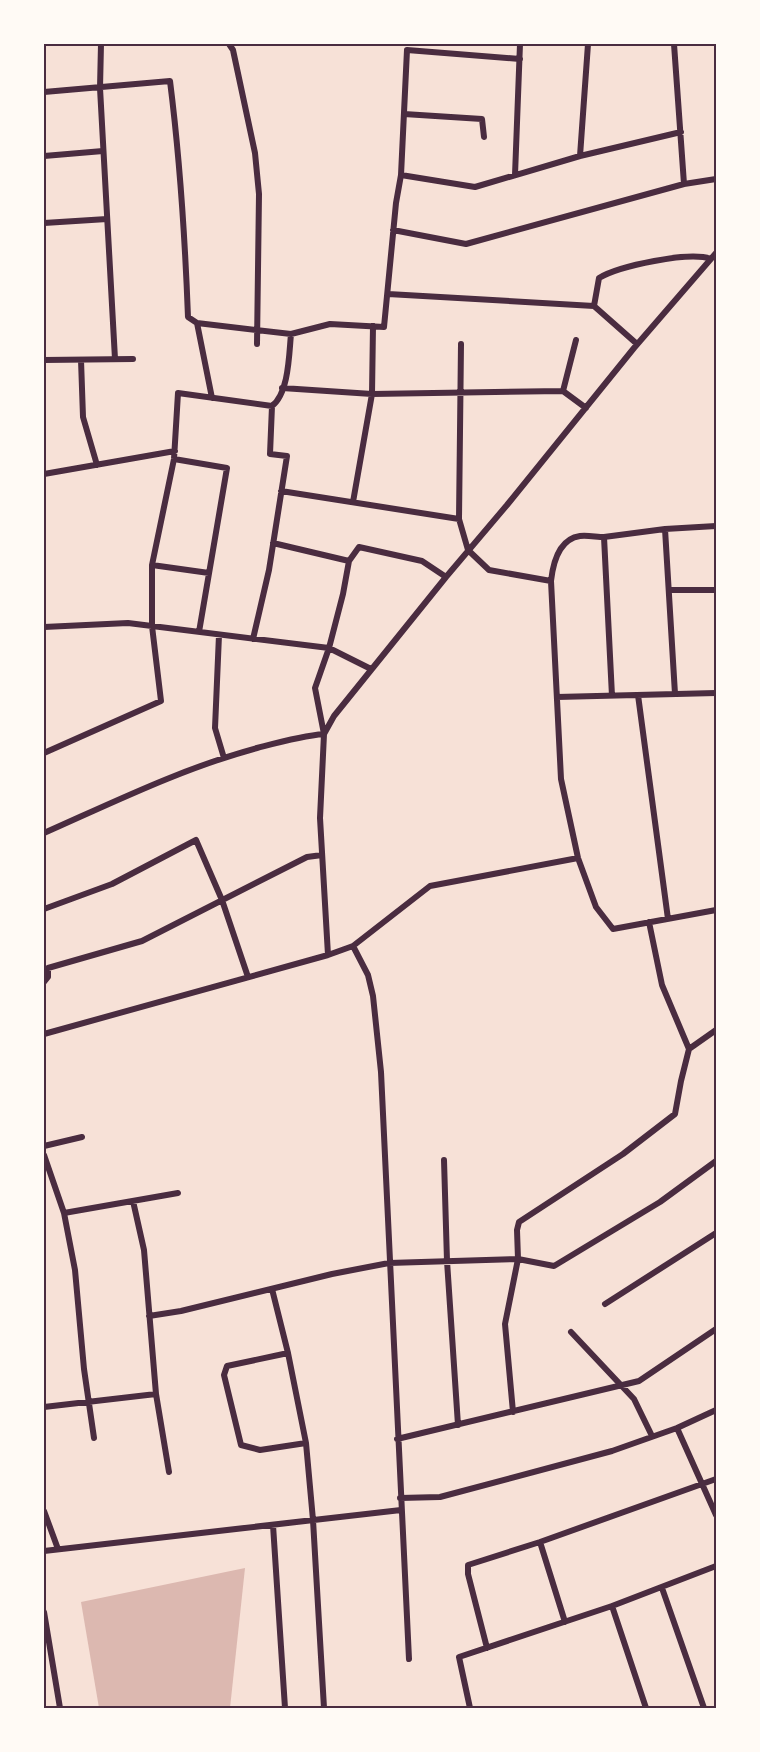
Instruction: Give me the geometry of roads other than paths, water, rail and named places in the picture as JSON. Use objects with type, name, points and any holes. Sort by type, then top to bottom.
[{"type":"street","points":[[101,44],[99,88],[115,359]]},
{"type":"street","points":[[230,44],[255,153],[259,194],[257,344]]},
{"type":"street","points":[[515,175],[520,44]]},
{"type":"street","points":[[580,156],[588,44]]},
{"type":"street","points":[[674,44],[684,184]]},
{"type":"street","points":[[44,92],[170,81],[183,213],[188,317],[197,323],[291,334],[330,324],[384,327],[396,203],[401,175],[407,50],[520,59]]},
{"type":"street","points":[[404,114],[482,119],[484,137]]},
{"type":"street","points":[[401,175],[475,187],[580,156],[681,132]]},
{"type":"street","points":[[44,156],[103,151]]},
{"type":"street","points":[[393,231],[466,244],[684,184],[717,178]]},
{"type":"street","points":[[44,223],[107,219]]},
{"type":"street","points":[[324,734],[334,716],[468,550],[637,344],[717,253]]},
{"type":"street","points":[[594,306],[599,278],[608,272],[670,259],[703,256],[711,259]]},
{"type":"street","points":[[387,294],[594,306],[637,344]]},
{"type":"street","points":[[197,323],[212,398]]},
{"type":"street","points":[[353,502],[372,394],[373,326]]},
{"type":"street","points":[[44,753],[161,701],[152,626],[152,565],[174,459],[178,393],[272,406],[278,401],[286,378],[291,334]]},
{"type":"street","points":[[563,392],[576,340]]},
{"type":"street","points":[[461,344],[459,519],[468,550],[489,570],[551,581]]},
{"type":"street","points":[[44,360],[133,359]]},
{"type":"street","points":[[81,360],[83,417],[96,465]]},
{"type":"street","points":[[282,388],[372,394],[563,392],[586,408]]},
{"type":"street","points":[[253,639],[269,570],[287,456],[270,454],[272,406]]},
{"type":"street","points":[[44,474],[175,451]]},
{"type":"street","points":[[174,459],[227,468],[199,632]]},
{"type":"street","points":[[281,491],[459,519]]},
{"type":"street","points":[[717,526],[665,529],[604,537],[579,536],[563,545],[554,562],[551,581],[561,779],[578,858],[596,907],[613,929],[717,910]]},
{"type":"street","points":[[665,529],[675,694]]},
{"type":"street","points":[[604,537],[612,696]]},
{"type":"street","points":[[273,543],[349,561]]},
{"type":"street","points":[[328,955],[320,818],[324,734],[315,688],[329,648],[349,561],[359,547],[422,561],[446,577]]},
{"type":"street","points":[[152,565],[209,573]]},
{"type":"street","points":[[669,590],[717,590]]},
{"type":"street","points":[[44,627],[128,623],[329,648],[371,669]]},
{"type":"street","points":[[219,635],[215,728],[224,758]]},
{"type":"street","points":[[557,697],[717,693]]},
{"type":"street","points":[[638,695],[668,919]]},
{"type":"street","points":[[44,832],[224,758],[304,735],[324,734]]},
{"type":"street","points":[[44,909],[112,884],[196,840],[222,900],[248,977]]},
{"type":"street","points":[[44,982],[48,977],[48,968],[142,941],[307,857],[322,855]]},
{"type":"street","points":[[44,1034],[328,955],[353,946],[430,886],[578,858]]},
{"type":"street","points":[[649,922],[662,985],[690,1049]]},
{"type":"street","points":[[353,946],[369,975],[381,1072],[409,1659]]},
{"type":"street","points":[[513,1412],[505,1324],[518,1259],[519,1222],[623,1154],[675,1114],[690,1049],[717,1030]]},
{"type":"street","points":[[44,1146],[82,1137]]},
{"type":"street","points":[[44,1155],[63,1213],[75,1270],[88,1402],[94,1438]]},
{"type":"street","points":[[444,1160],[447,1262],[459,1425]]},
{"type":"street","points":[[149,1316],[181,1311],[332,1274],[389,1263],[518,1259],[554,1266],[660,1202],[717,1161]]},
{"type":"street","points":[[63,1213],[178,1193]]},
{"type":"street","points":[[133,1201],[144,1250],[156,1394],[169,1472]]},
{"type":"street","points":[[605,1304],[717,1233]]},
{"type":"street","points":[[272,1289],[288,1353],[306,1443],[324,1708]]},
{"type":"street","points":[[397,1439],[639,1381],[717,1329]]},
{"type":"street","points":[[571,1332],[634,1400],[652,1436]]},
{"type":"street","points":[[288,1353],[227,1366],[224,1375],[241,1445],[260,1450],[306,1443]]},
{"type":"street","points":[[44,1407],[156,1394]]},
{"type":"street","points":[[400,1498],[440,1497],[612,1450],[677,1428],[717,1410]]},
{"type":"street","points":[[677,1428],[717,1515]]},
{"type":"street","points":[[487,1648],[468,1574],[468,1565],[717,1479]]},
{"type":"street","points":[[44,1551],[401,1510]]},
{"type":"street","points":[[44,1511],[58,1549]]},
{"type":"street","points":[[273,1525],[285,1708]]},
{"type":"street","points":[[540,1542],[565,1622]]},
{"type":"street","points":[[470,1708],[459,1657],[612,1606],[717,1566]]},
{"type":"street","points":[[662,1588],[704,1708]]},
{"type":"street","points":[[612,1606],[646,1708]]},
{"type":"street","points":[[44,1612],[60,1708]]}]
